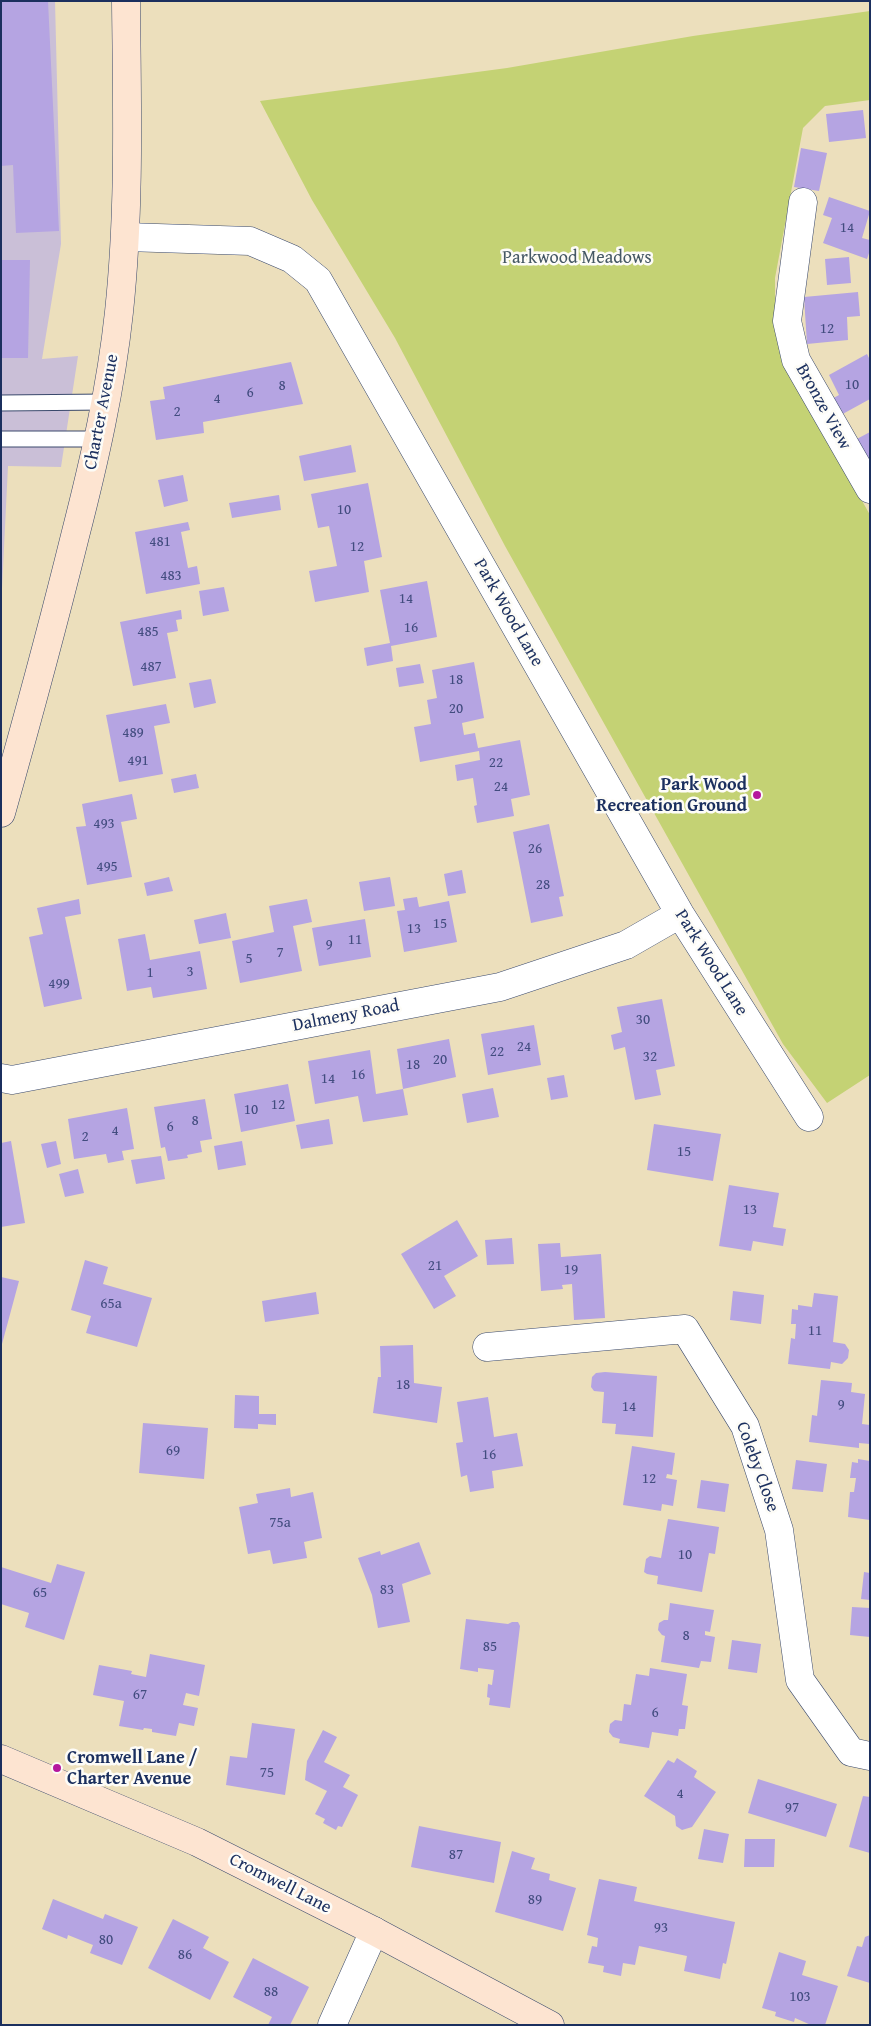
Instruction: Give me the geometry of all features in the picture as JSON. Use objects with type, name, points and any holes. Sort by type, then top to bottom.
[{"type":"street","name":"Charter Avenue","points":[[1,813],[46,655],[107,402],[119,313],[126,236],[128,145],[126,1]]},
{"type":"street","name":"Bronze View","points":[[803,202],[786,320],[796,360],[870,489]]},
{"type":"street","name":"Park Wood Lane","points":[[126,236],[250,242],[292,259],[318,280],[680,914],[809,1117]]},
{"type":"street","name":"Dalmeny Road","points":[[1,1078],[12,1080],[500,987],[626,945],[680,914]]},
{"type":"street","name":"Coleby Close","points":[[487,1347],[685,1329],[745,1426],[779,1530],[800,1680],[851,1752],[870,1756]]},
{"type":"street","name":"Cromwell Lane","points":[[1,1760],[197,1842],[374,1931],[550,2025]]},
{"type":"street","points":[[332,2025],[374,1931]]},
{"type":"lane","points":[[1,403],[107,402]]},
{"type":"lane","points":[[1,439],[99,439]]},
{"type":"shaded area","points":[[1,1],[55,1],[61,244],[42,359],[78,356],[61,467],[8,466],[1,609]]},
{"type":"green space","name":"Parkwood Meadows","points":[[870,11],[870,100],[825,106],[803,128],[775,278],[775,315],[800,390],[870,515],[870,1075],[827,1103],[783,1044],[505,546],[395,338],[312,200],[260,101],[507,68],[693,36]]},
{"type":"building","points":[[1,1],[48,1],[59,231],[16,233],[13,165],[1,166]]},
{"type":"building","points":[[863,110],[866,138],[829,142],[826,114]]},
{"type":"building","points":[[801,148],[827,153],[819,191],[794,187]]},
{"type":"building","points":[[829,197],[870,211],[862,238],[870,240],[870,250],[867,259],[823,243],[832,218],[823,215]]},
{"type":"building","points":[[849,257],[851,283],[827,285],[825,259]]},
{"type":"building","points":[[1,260],[30,260],[28,358],[1,358]]},
{"type":"building","points":[[858,292],[860,316],[847,317],[848,340],[807,344],[804,297]]},
{"type":"building","points":[[867,354],[870,360],[870,399],[839,416],[830,400],[839,395],[829,375]]},
{"type":"building","points":[[291,362],[303,404],[203,422],[204,433],[156,440],[150,401],[165,399],[163,387]]},
{"type":"building","points":[[870,432],[870,468],[855,440]]},
{"type":"building","points":[[351,445],[356,472],[304,481],[299,456]]},
{"type":"building","points":[[183,475],[188,501],[164,507],[158,480]]},
{"type":"building","points":[[368,483],[382,557],[364,561],[369,592],[315,602],[309,571],[337,566],[329,526],[318,528],[311,494]]},
{"type":"building","points":[[279,495],[281,510],[232,518],[229,503]]},
{"type":"building","points":[[188,522],[190,530],[181,532],[188,568],[197,566],[200,584],[146,594],[135,532]]},
{"type":"building","points":[[427,581],[437,637],[391,646],[393,661],[367,666],[364,648],[390,643],[380,590]]},
{"type":"building","points":[[224,587],[229,611],[203,616],[199,591]]},
{"type":"building","points":[[181,610],[182,619],[176,620],[178,631],[167,633],[176,678],[133,686],[120,622]]},
{"type":"building","points":[[474,662],[484,718],[462,723],[464,735],[475,733],[478,748],[520,740],[530,795],[511,799],[514,816],[477,823],[474,806],[477,805],[473,778],[457,781],[455,765],[480,760],[479,751],[420,762],[414,727],[431,724],[427,700],[437,698],[432,670]]},
{"type":"building","points":[[420,664],[424,683],[399,687],[396,668]]},
{"type":"building","points":[[211,679],[216,703],[194,708],[189,683]]},
{"type":"building","points":[[166,704],[170,723],[154,726],[163,774],[119,782],[106,715]]},
{"type":"building","points":[[196,774],[199,788],[174,793],[171,779]]},
{"type":"building","points":[[132,794],[137,819],[121,822],[132,877],[87,885],[76,827],[86,826],[82,804]]},
{"type":"building","points":[[549,824],[564,896],[559,897],[563,916],[531,923],[513,832]]},
{"type":"building","points":[[462,870],[466,893],[448,896],[444,874]]},
{"type":"building","points":[[169,877],[173,891],[147,896],[144,883]]},
{"type":"building","points":[[390,877],[395,906],[364,911],[359,882]]},
{"type":"building","points":[[417,897],[419,907],[449,901],[457,942],[404,952],[397,911],[405,910],[403,899]]},
{"type":"building","points":[[79,899],[81,914],[65,917],[82,999],[44,1007],[29,937],[43,934],[37,908]]},
{"type":"building","points":[[307,899],[312,922],[293,926],[302,971],[240,983],[232,941],[274,932],[269,906]]},
{"type":"building","points":[[226,913],[231,938],[199,944],[194,920]]},
{"type":"building","points":[[365,919],[371,957],[319,966],[312,928]]},
{"type":"building","points":[[145,934],[150,960],[200,951],[207,989],[153,998],[151,987],[127,991],[118,939]]},
{"type":"building","points":[[662,999],[675,1066],[656,1070],[661,1095],[635,1100],[625,1047],[614,1050],[611,1035],[622,1032],[617,1007]]},
{"type":"building","points":[[534,1025],[541,1065],[488,1075],[481,1034]]},
{"type":"building","points":[[449,1039],[456,1077],[403,1089],[397,1049]]},
{"type":"building","points":[[370,1050],[376,1094],[403,1089],[408,1115],[363,1122],[358,1096],[315,1104],[308,1061]]},
{"type":"building","points":[[564,1075],[568,1097],[551,1100],[547,1078]]},
{"type":"building","points":[[288,1084],[295,1121],[241,1132],[234,1094]]},
{"type":"building","points":[[493,1088],[499,1117],[467,1123],[462,1094]]},
{"type":"building","points":[[205,1099],[212,1139],[200,1141],[202,1152],[187,1155],[188,1158],[168,1161],[165,1147],[161,1148],[154,1107]]},
{"type":"building","points":[[127,1108],[134,1149],[122,1151],[124,1160],[108,1163],[106,1154],[74,1159],[68,1119]]},
{"type":"building","points":[[329,1119],[333,1144],[301,1149],[296,1125]]},
{"type":"building","points":[[654,1124],[721,1134],[713,1181],[647,1170]]},
{"type":"building","points":[[11,1141],[25,1223],[1,1227],[1,1143]]},
{"type":"building","points":[[56,1141],[61,1164],[47,1168],[41,1144]]},
{"type":"building","points":[[242,1141],[246,1165],[218,1170],[214,1146]]},
{"type":"building","points":[[161,1156],[165,1179],[136,1184],[131,1160]]},
{"type":"building","points":[[78,1169],[84,1193],[65,1197],[59,1174]]},
{"type":"building","points":[[729,1185],[779,1193],[773,1227],[786,1229],[783,1246],[753,1241],[751,1251],[719,1246]]},
{"type":"building","points":[[457,1220],[478,1256],[444,1276],[456,1296],[434,1309],[401,1254]]},
{"type":"building","points":[[512,1238],[514,1264],[487,1265],[485,1240]]},
{"type":"building","points":[[560,1243],[561,1257],[601,1254],[605,1318],[574,1320],[572,1284],[562,1285],[563,1289],[541,1291],[538,1244]]},
{"type":"building","points":[[85,1260],[108,1267],[103,1284],[152,1298],[137,1347],[86,1333],[91,1316],[71,1310]]},
{"type":"building","points":[[1,1277],[19,1281],[2,1344],[1,1343]]},
{"type":"building","points":[[733,1291],[764,1295],[761,1324],[730,1320]]},
{"type":"building","points":[[316,1292],[319,1314],[265,1322],[262,1301]]},
{"type":"building","points":[[814,1293],[838,1296],[833,1342],[845,1344],[849,1350],[848,1358],[842,1364],[831,1362],[830,1369],[788,1364],[791,1338],[795,1339],[796,1324],[791,1324],[792,1309],[798,1310],[798,1305],[812,1307]]},
{"type":"building","points":[[413,1345],[414,1383],[442,1387],[437,1423],[373,1413],[378,1377],[381,1377],[380,1346]]},
{"type":"building","points":[[596,1373],[657,1376],[653,1437],[615,1434],[616,1424],[602,1423],[604,1392],[594,1391],[591,1387],[592,1377]]},
{"type":"building","points":[[821,1380],[852,1383],[851,1392],[865,1394],[862,1424],[870,1425],[870,1444],[859,1443],[859,1448],[809,1442],[812,1415],[817,1416]]},
{"type":"building","points":[[235,1395],[259,1396],[259,1414],[276,1414],[276,1425],[258,1424],[258,1429],[234,1428]]},
{"type":"building","points":[[488,1397],[494,1437],[517,1433],[523,1466],[492,1471],[494,1488],[470,1492],[467,1475],[461,1477],[456,1443],[463,1442],[457,1402]]},
{"type":"building","points":[[143,1423],[208,1428],[204,1479],[139,1473]]},
{"type":"building","points":[[632,1446],[675,1453],[672,1475],[667,1474],[666,1478],[677,1480],[673,1506],[662,1504],[661,1511],[623,1505]]},
{"type":"building","points":[[858,1459],[870,1461],[870,1520],[848,1517],[850,1492],[854,1492],[856,1478],[850,1478],[852,1462],[858,1463]]},
{"type":"building","points":[[796,1460],[827,1464],[823,1492],[792,1489]]},
{"type":"building","points":[[701,1480],[729,1484],[725,1512],[697,1508]]},
{"type":"building","points":[[290,1488],[291,1497],[313,1492],[322,1538],[304,1542],[307,1558],[273,1564],[270,1550],[248,1554],[239,1507],[258,1503],[256,1494]]},
{"type":"building","points":[[668,1519],[719,1527],[715,1554],[709,1553],[702,1592],[657,1584],[658,1576],[644,1572],[646,1559],[650,1556],[661,1558]]},
{"type":"building","points":[[419,1542],[431,1574],[402,1584],[410,1622],[378,1628],[372,1595],[358,1558],[380,1551],[381,1555]]},
{"type":"building","points":[[57,1564],[85,1572],[64,1640],[25,1627],[29,1613],[1,1604],[1,1567],[51,1583]]},
{"type":"building","points":[[864,1572],[870,1573],[870,1600],[861,1599]]},
{"type":"building","points":[[670,1603],[714,1610],[710,1632],[705,1631],[705,1635],[715,1637],[711,1662],[701,1661],[699,1668],[661,1662],[665,1636],[658,1630],[659,1623],[668,1620]]},
{"type":"building","points":[[852,1607],[870,1608],[870,1637],[850,1635]]},
{"type":"building","points":[[466,1619],[508,1624],[518,1622],[520,1626],[510,1708],[489,1705],[490,1698],[487,1697],[488,1684],[492,1685],[494,1670],[478,1668],[478,1672],[460,1669]]},
{"type":"building","points":[[732,1640],[761,1644],[757,1673],[728,1669]]},
{"type":"building","points":[[150,1654],[205,1665],[199,1696],[186,1693],[183,1705],[198,1708],[194,1726],[179,1723],[176,1736],[152,1732],[152,1729],[144,1728],[143,1730],[119,1726],[124,1701],[93,1695],[99,1665],[132,1671],[131,1674],[146,1677]]},
{"type":"building","points":[[650,1668],[687,1674],[682,1705],[688,1706],[685,1729],[679,1729],[678,1736],[652,1732],[649,1748],[619,1743],[620,1739],[613,1737],[609,1732],[610,1724],[615,1720],[622,1721],[624,1704],[631,1705],[636,1674],[649,1676]]},
{"type":"building","points":[[252,1723],[295,1729],[285,1795],[226,1785],[230,1756],[247,1758]]},
{"type":"building","points":[[323,1730],[337,1737],[324,1762],[350,1775],[343,1787],[358,1795],[342,1827],[338,1826],[336,1830],[323,1823],[325,1819],[315,1814],[327,1791],[305,1780],[307,1761]]},
{"type":"building","points":[[677,1758],[697,1771],[694,1777],[716,1792],[692,1827],[682,1830],[676,1826],[675,1816],[644,1796],[668,1760],[674,1763]]},
{"type":"building","points":[[758,1779],[837,1804],[826,1837],[748,1813]]},
{"type":"building","points":[[863,1796],[870,1797],[870,1853],[849,1847]]},
{"type":"building","points":[[419,1826],[501,1842],[494,1883],[411,1867]]},
{"type":"building","points":[[704,1829],[729,1834],[723,1863],[698,1859]]},
{"type":"building","points":[[745,1839],[775,1839],[774,1867],[744,1867]]},
{"type":"building","points":[[512,1851],[535,1858],[531,1869],[550,1874],[549,1880],[576,1888],[563,1931],[495,1912]]},
{"type":"building","points":[[599,1879],[637,1887],[634,1901],[735,1922],[726,1964],[723,1963],[720,1979],[684,1971],[687,1956],[639,1946],[635,1965],[623,1963],[621,1976],[603,1972],[604,1966],[588,1963],[592,1946],[597,1947],[598,1938],[587,1935]]},
{"type":"building","points":[[53,1899],[103,1919],[105,1914],[138,1927],[122,1965],[90,1953],[93,1945],[68,1935],[67,1939],[42,1929]]},
{"type":"building","points":[[173,1919],[209,1937],[203,1948],[229,1962],[210,2000],[148,1968]]},
{"type":"building","points":[[870,1935],[870,1983],[847,1976],[857,1946],[862,1947],[865,1937]]},
{"type":"building","points":[[779,1952],[806,1961],[802,1975],[838,1986],[825,2025],[811,2025],[795,2018],[794,2022],[775,2016],[776,2012],[762,2008]]},
{"type":"building","points":[[253,1958],[309,1987],[290,2025],[268,2025],[272,2017],[233,1997]]},
{"type":"place","name":"Park Wood Recreation Ground","points":[[757,795]]},
{"type":"place","name":"Cromwell Lane / Charter Avenue","points":[[57,1768]]}]
